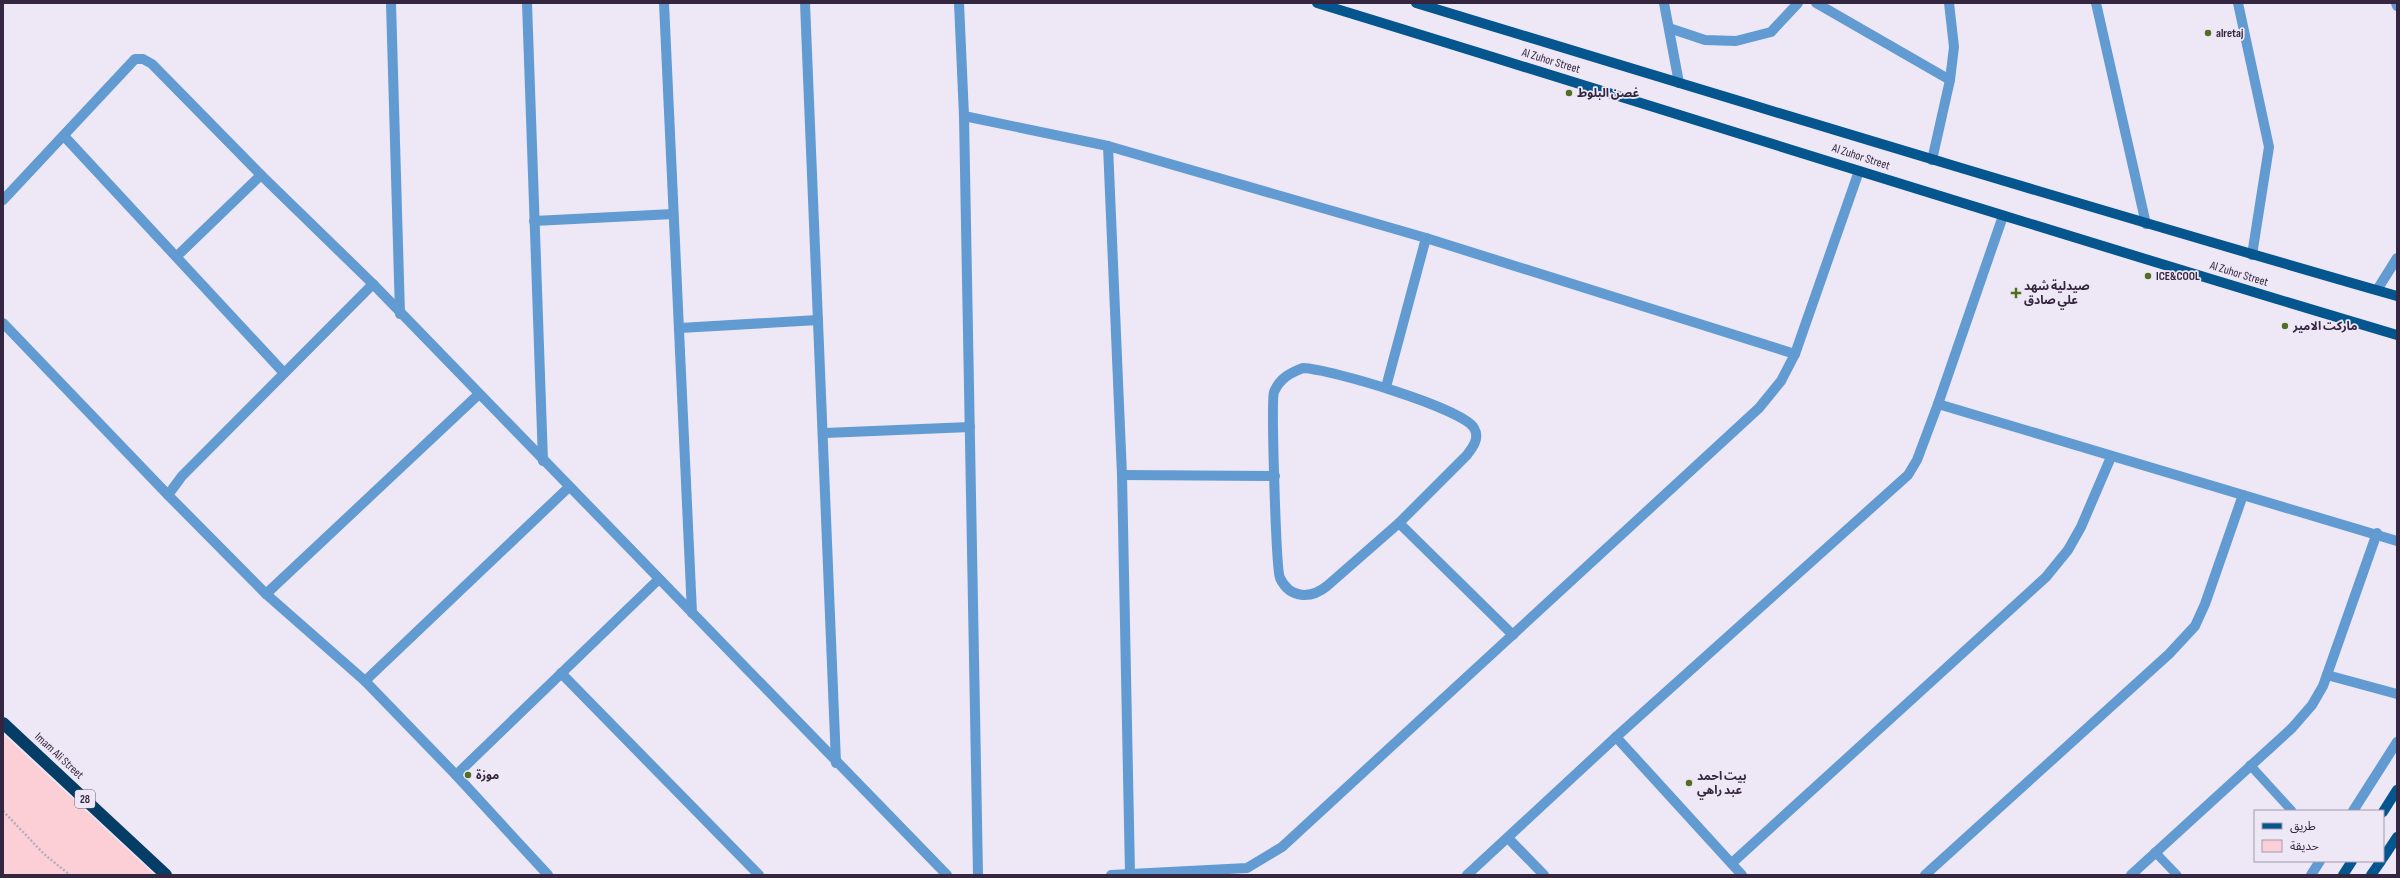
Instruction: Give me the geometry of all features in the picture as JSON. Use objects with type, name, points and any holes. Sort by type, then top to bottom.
[{"type":"highway","name":"Imam Ali Street","points":[[3,723],[166,875]]},
{"type":"main road","name":"Al Zuhor Street","points":[[1317,3],[2003,216],[2397,335]]},
{"type":"main road","name":"Al Zuhor Street","points":[[1416,3],[2146,224],[2397,296]]},
{"type":"main road","points":[[2384,810],[2397,790]]},
{"type":"main road","points":[[2384,856],[2397,837]]},
{"type":"main road","points":[[2343,875],[2351,862]]},
{"type":"main road","points":[[2372,875],[2380,862]]},
{"type":"street","points":[[391,3],[400,314]]},
{"type":"street","points":[[527,3],[543,461]]},
{"type":"street","points":[[664,3],[692,613]]},
{"type":"street","points":[[805,3],[818,320],[825,433],[836,763]]},
{"type":"street","points":[[959,3],[964,116],[978,875]]},
{"type":"street","points":[[1664,3],[1679,83]]},
{"type":"street","points":[[1669,28],[1705,40],[1736,41],[1771,32],[1798,3]]},
{"type":"street","points":[[1816,3],[1950,80]]},
{"type":"street","points":[[1932,160],[1950,80],[1954,47],[1949,3]]},
{"type":"street","points":[[2096,3],[2146,224]]},
{"type":"street","points":[[2238,3],[2268,147],[2252,255]]},
{"type":"street","points":[[3,200],[134,60],[143,59],[152,64],[260,175],[373,284],[400,314],[836,763],[947,875]]},
{"type":"street","points":[[964,116],[1108,146],[1426,238],[1795,354]]},
{"type":"street","points":[[64,136],[177,256],[284,374]]},
{"type":"street","points":[[1108,146],[1122,476],[1130,874]]},
{"type":"street","points":[[1111,875],[1247,868],[1282,847],[1759,408],[1781,381],[1795,354],[1859,171]]},
{"type":"street","points":[[177,256],[260,175]]},
{"type":"street","points":[[534,221],[673,214]]},
{"type":"street","points":[[1467,875],[1616,737],[1908,475],[1917,460],[1938,404],[2003,216]]},
{"type":"street","points":[[1386,387],[1426,238]]},
{"type":"street","points":[[2377,290],[2397,258]]},
{"type":"street","points":[[168,495],[182,476],[373,284]]},
{"type":"street","points":[[680,328],[818,320]]},
{"type":"street","points":[[3,323],[168,495],[266,594],[365,681],[456,775],[548,875]]},
{"type":"street","points":[[1303,368],[1316,368],[1386,387],[1464,418],[1475,429],[1475,444],[1467,455],[1399,523],[1319,593],[1308,596],[1296,594],[1287,588],[1277,570],[1275,476],[1274,394],[1280,380],[1303,368]]},
{"type":"street","points":[[266,594],[479,394]]},
{"type":"street","points":[[1938,404],[2111,457],[2377,533],[2397,541]]},
{"type":"street","points":[[825,433],[970,427]]},
{"type":"street","points":[[1732,863],[2046,577],[2068,550],[2082,527],[2111,457]]},
{"type":"street","points":[[1122,476],[1275,476]]},
{"type":"street","points":[[365,681],[569,487]]},
{"type":"street","points":[[1925,875],[2169,654],[2194,626],[2205,604],[2243,495]]},
{"type":"street","points":[[1399,523],[1514,635]]},
{"type":"street","points":[[2131,875],[2292,728],[2312,705],[2327,675],[2377,533]]},
{"type":"street","points":[[456,775],[659,579]]},
{"type":"street","points":[[561,673],[759,875]]},
{"type":"street","points":[[2327,675],[2397,694]]},
{"type":"street","points":[[1616,737],[1742,875]]},
{"type":"street","points":[[2354,810],[2397,742]]},
{"type":"street","points":[[1508,838],[1544,875]]},
{"type":"street","points":[[2312,875],[2319,862]]},
{"type":"lane","points":[[2250,765],[2291,810]]},
{"type":"lane","points":[[2156,852],[2177,875]]},
{"type":"path","points":[[3,811],[44,854],[70,875]]},
{"type":"green space","points":[[3,734],[155,875],[3,875]]},
{"type":"place","name":"alretaj","points":[[2208,33]]},
{"type":"place","name":"غصن البلوط","points":[[1569,93]]},
{"type":"place","name":"ICE&COOL","points":[[2148,276]]},
{"type":"place","name":"صيدلية شهد علي صادق","points":[[2016,293]]},
{"type":"place","name":"ماركت الامير","points":[[2285,326]]},
{"type":"place","name":"موزة","points":[[468,775]]},
{"type":"place","name":"بيت احمد عبد راهي","points":[[1689,783]]}]
